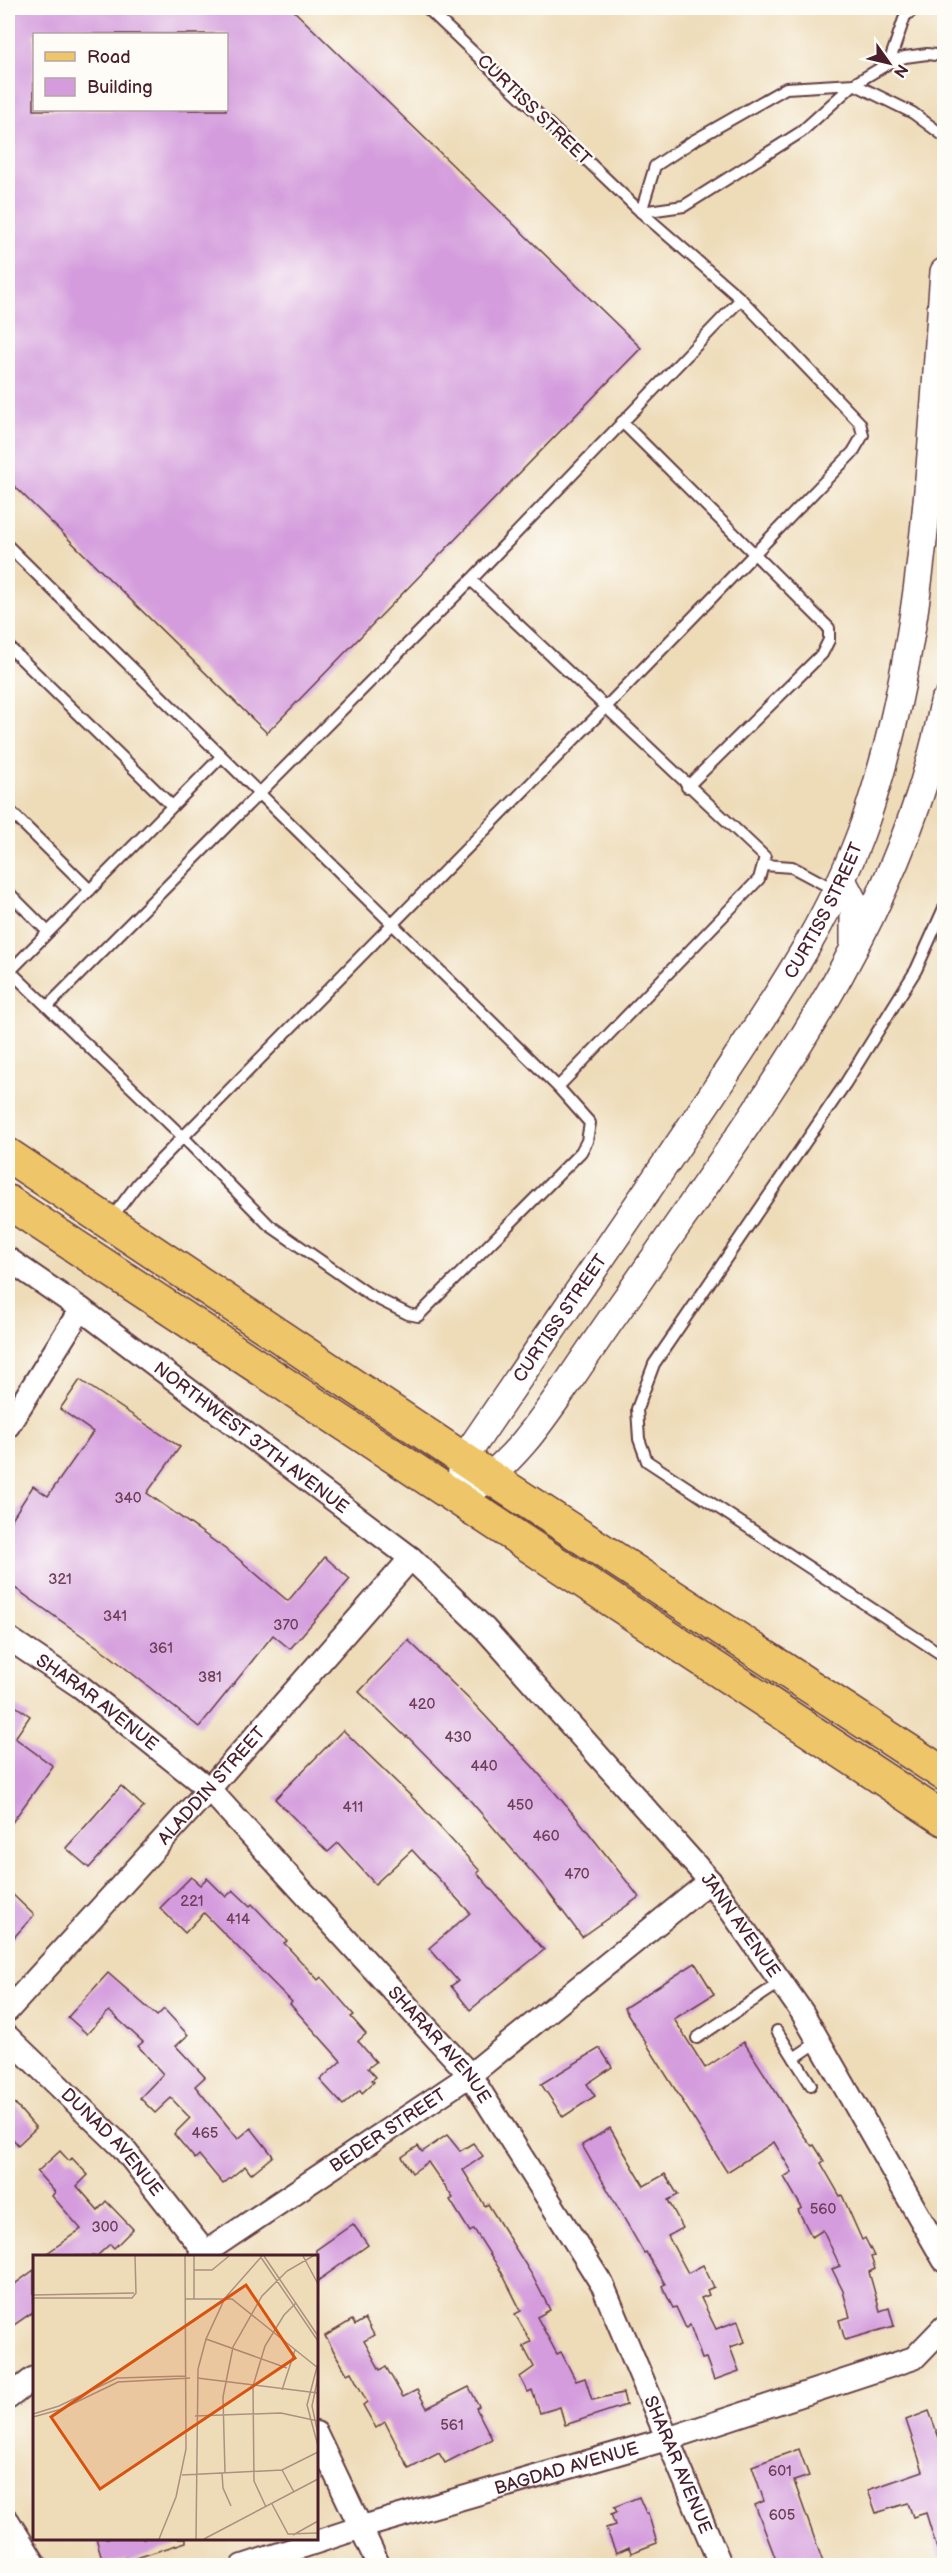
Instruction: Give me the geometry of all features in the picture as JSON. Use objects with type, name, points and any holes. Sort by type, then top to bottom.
[{"type":"main road","points":[[8,1155],[477,1468],[945,1774]]},
{"type":"main road","points":[[8,1202],[945,1819]]},
{"type":"street","name":"CURTISS STREET","points":[[459,1500],[673,1153],[794,970],[840,886],[866,820],[885,759],[909,656],[926,509],[945,272]]},
{"type":"street","name":"CURTISS STREET","points":[[477,1468],[526,1443],[713,1172],[809,1025],[877,907],[905,840],[929,769],[945,702]]},
{"type":"street","points":[[840,886],[854,903],[854,950]]},
{"type":"street","name":"NORTHWEST 37TH AVENUE","points":[[8,1259],[81,1309],[411,1558],[485,1629]]},
{"type":"street","points":[[8,1426],[81,1309]]},
{"type":"street","name":"ALADDIN STREET","points":[[8,2010],[209,1789],[411,1558]]},
{"type":"street","name":"JANN AVENUE","points":[[485,1629],[710,1881],[781,1982],[819,2041],[945,2260]]},
{"type":"street","name":"SHARAR AVENUE","points":[[8,1638],[81,1687],[209,1789],[470,2074],[603,2286],[721,2565]]},
{"type":"street","name":"BEDER STREET","points":[[205,2255],[470,2074],[710,1881]]},
{"type":"street","name":"DUNAD AVENUE","points":[[8,2037],[123,2148],[205,2255]]},
{"type":"street","name":"BAGDAD AVENUE","points":[[243,2565],[362,2526],[667,2439],[914,2358],[945,2328]]},
{"type":"street","points":[[8,2398],[33,2379]]},
{"type":"street","points":[[318,2437],[379,2565]]},
{"type":"street","points":[[8,2521],[36,2565]]},
{"type":"lane","name":"CURTISS STREET","points":[[427,8],[641,212],[741,298],[860,423],[862,435],[853,452],[754,553]]},
{"type":"lane","points":[[889,63],[904,16],[916,8]]},
{"type":"lane","points":[[945,56],[916,55],[889,63],[854,84],[801,132],[684,206],[641,212],[654,166],[786,88],[854,84],[913,113],[945,136]]},
{"type":"lane","points":[[48,1006],[471,580],[741,298]]},
{"type":"lane","points":[[622,422],[829,628],[829,640],[822,654],[687,787]]},
{"type":"lane","points":[[8,546],[558,1087],[590,1124],[582,1152],[418,1316],[408,1314],[370,1295],[269,1225],[183,1137],[9,969],[221,757]]},
{"type":"lane","points":[[108,1223],[138,1183],[605,708],[754,553]]},
{"type":"lane","points":[[471,580],[687,787],[765,858],[759,879],[558,1087]]},
{"type":"lane","points":[[8,646],[172,806]]},
{"type":"lane","points":[[8,809],[90,890]]},
{"type":"lane","points":[[764,865],[792,867],[840,886]]},
{"type":"lane","points":[[8,892],[48,932]]},
{"type":"lane","points":[[945,908],[916,970],[845,1084],[654,1364],[637,1409],[639,1439],[647,1461],[945,1656]]},
{"type":"lane","points":[[697,2038],[781,1982]]},
{"type":"lane","points":[[777,2031],[811,2085]]},
{"type":"lane","points":[[794,2058],[819,2041]]},
{"type":"building","points":[[8,8],[291,8],[641,348],[267,733],[8,480]]},
{"type":"building","points":[[80,1380],[180,1447],[147,1493],[235,1556],[288,1601],[325,1557],[350,1579],[290,1649],[273,1635],[199,1727],[109,1655],[8,1583],[8,1525],[33,1486],[48,1496],[93,1432],[60,1409]]},
{"type":"building","points":[[408,1640],[474,1704],[533,1767],[581,1823],[639,1897],[582,1937],[543,1885],[468,1798],[407,1736],[359,1692]]},
{"type":"building","points":[[8,1701],[30,1716],[15,1738],[53,1766],[8,1828]]},
{"type":"building","points":[[343,1730],[416,1801],[480,1871],[477,1873],[544,1950],[470,2010],[451,1986],[458,1981],[429,1948],[470,1913],[412,1850],[375,1884],[338,1843],[328,1852],[275,1799]]},
{"type":"building","points":[[121,1786],[144,1807],[89,1868],[66,1848]]},
{"type":"building","points":[[191,1877],[200,1885],[207,1878],[226,1897],[233,1890],[250,1906],[252,1904],[287,1941],[284,1943],[318,1980],[321,1977],[354,2015],[351,2017],[366,2034],[358,2041],[376,2062],[368,2068],[376,2077],[372,2080],[374,2082],[362,2093],[360,2090],[343,2105],[320,2080],[341,2061],[290,2004],[292,2002],[204,1913],[185,1933],[160,1908]]},
{"type":"building","points":[[8,1890],[34,1915],[8,1944]]},
{"type":"building","points":[[695,1963],[714,1994],[674,2019],[705,2068],[744,2042],[804,2136],[812,2146],[814,2145],[824,2161],[821,2163],[840,2196],[842,2195],[862,2240],[865,2238],[874,2256],[871,2257],[875,2269],[869,2272],[880,2311],[889,2308],[894,2326],[845,2340],[839,2320],[850,2317],[843,2291],[832,2269],[840,2266],[823,2230],[812,2237],[798,2210],[802,2208],[784,2177],[792,2172],[774,2142],[727,2172],[624,2008]]},
{"type":"building","points":[[108,1973],[157,2016],[164,2009],[188,2035],[176,2046],[205,2077],[195,2086],[238,2139],[251,2128],[273,2156],[251,2174],[245,2166],[223,2184],[199,2155],[195,2159],[174,2134],[190,2118],[171,2098],[155,2113],[140,2098],[163,2074],[138,2046],[143,2042],[109,2011],[87,2034],[68,2017]]},
{"type":"building","points":[[600,2048],[612,2067],[587,2084],[595,2096],[563,2117],[541,2084]]},
{"type":"building","points":[[8,2096],[36,2128],[18,2145],[8,2133]]},
{"type":"building","points":[[610,2128],[644,2186],[665,2174],[678,2195],[668,2200],[683,2228],[668,2236],[688,2273],[703,2265],[714,2287],[707,2290],[709,2295],[701,2298],[716,2329],[738,2321],[745,2342],[730,2347],[739,2371],[714,2380],[706,2358],[702,2359],[690,2325],[686,2328],[676,2307],[673,2308],[662,2286],[665,2284],[646,2252],[644,2253],[582,2145]]},
{"type":"building","points":[[447,2135],[460,2151],[473,2143],[483,2156],[463,2170],[485,2206],[488,2204],[532,2275],[550,2310],[537,2317],[557,2354],[561,2352],[576,2381],[585,2378],[592,2400],[623,2393],[626,2405],[565,2425],[560,2407],[540,2413],[532,2390],[528,2392],[520,2377],[534,2367],[523,2346],[531,2342],[515,2314],[521,2311],[502,2273],[474,2229],[470,2232],[450,2200],[453,2198],[428,2162],[412,2173],[402,2157],[418,2146],[422,2152]]},
{"type":"building","points":[[60,2151],[69,2161],[72,2158],[88,2175],[77,2186],[98,2210],[106,2201],[133,2229],[114,2248],[110,2244],[98,2255],[44,2255],[81,2229],[52,2196],[55,2192],[37,2172]]},
{"type":"building","points":[[353,2224],[368,2245],[318,2281],[316,2250]]},
{"type":"building","points":[[33,2271],[33,2312],[8,2329],[8,2289]]},
{"type":"building","points":[[365,2319],[374,2335],[364,2341],[380,2370],[386,2367],[403,2397],[417,2390],[427,2408],[469,2387],[479,2406],[476,2408],[492,2439],[445,2463],[439,2453],[409,2469],[385,2422],[376,2428],[363,2405],[367,2402],[351,2372],[347,2374],[325,2336],[352,2320],[355,2325]]},
{"type":"building","points":[[929,2411],[945,2454],[945,2561],[941,2562],[926,2513],[913,2517],[908,2503],[876,2513],[868,2490],[923,2471],[906,2420]]},
{"type":"building","points":[[799,2449],[809,2476],[794,2481],[824,2565],[778,2565],[755,2505],[764,2501],[752,2466]]},
{"type":"building","points":[[639,2497],[648,2513],[657,2543],[631,2553],[629,2547],[616,2553],[606,2528],[615,2525],[611,2514],[617,2512],[614,2507]]},
{"type":"building","points":[[97,2540],[186,2540],[186,2542],[127,2561],[126,2558],[104,2565]]}]
